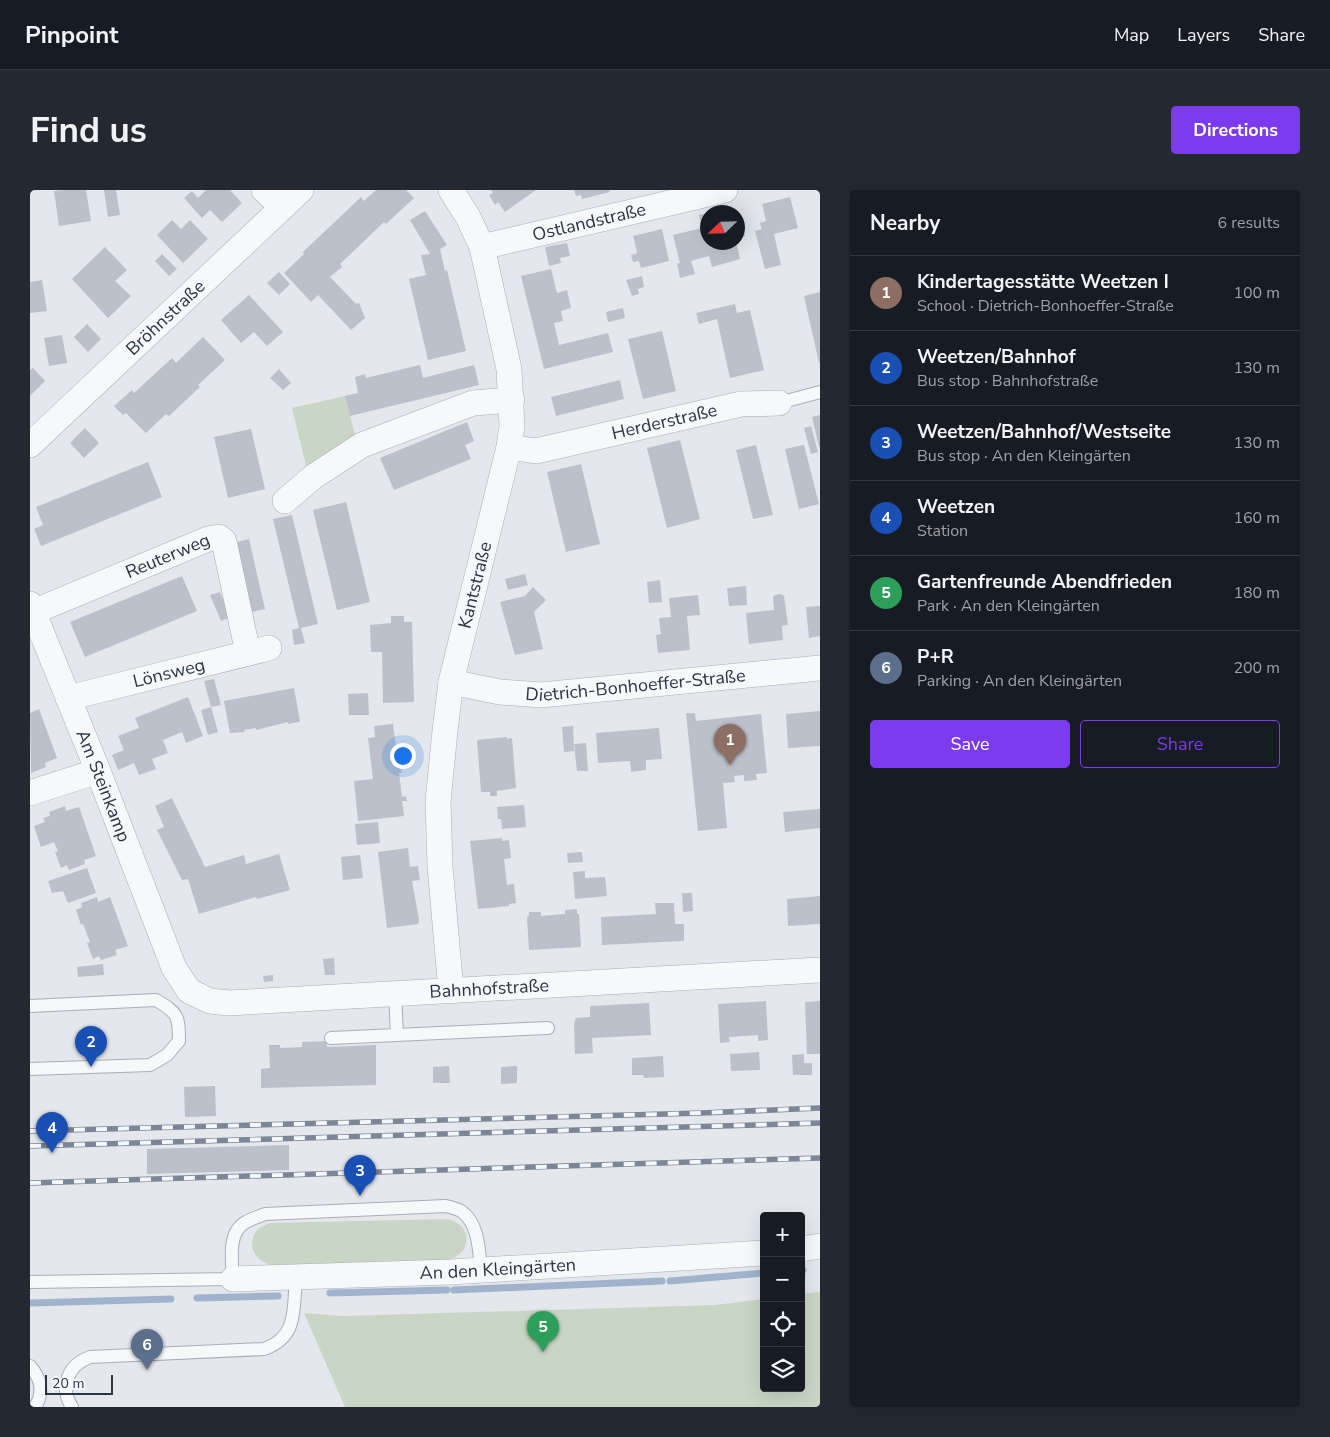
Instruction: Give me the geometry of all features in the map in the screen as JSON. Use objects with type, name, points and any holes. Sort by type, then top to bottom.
[{"type":"street","points":[[264,190],[282,208]]},
{"type":"street","name":"Bröhnstraße","points":[[30,444],[301,190]]},
{"type":"street","name":"Kantstraße","points":[[451,190],[468,217],[482,247],[509,369],[512,400],[512,426],[509,447],[451,682],[444,731],[438,801],[440,866],[452,991]]},
{"type":"street","name":"Ostlandstraße","points":[[482,247],[724,190]]},
{"type":"street","points":[[285,500],[313,477],[362,445],[473,403],[512,400]]},
{"type":"street","name":"Herderstraße","points":[[509,447],[536,451],[741,404],[779,403]]},
{"type":"street","name":"Reuterweg","points":[[32,608],[208,539],[219,537],[224,541],[258,650]]},
{"type":"street","name":"Am Steinkamp","points":[[32,608],[98,771],[174,968],[189,991]]},
{"type":"street","name":"Lönsweg","points":[[68,698],[258,650]]},
{"type":"street","name":"Dietrich-Bonhoeffer-Straße","points":[[451,682],[500,692],[541,695],[820,668]]},
{"type":"street","points":[[30,792],[98,771]]},
{"type":"street","name":"Bahnhofstraße","points":[[189,991],[210,1001],[229,1003],[820,970]]},
{"type":"street","points":[[805,1248],[820,1246]]},
{"type":"street","name":"An den Kleingärten","points":[[233,1279],[481,1270],[760,1253]]},
{"type":"lane","name":"Herderstraße","points":[[779,403],[820,392]]},
{"type":"lane","points":[[172,1009],[189,991]]},
{"type":"lane","points":[[395,994],[397,1035]]},
{"type":"lane","points":[[30,1006],[156,1000],[172,1009],[179,1022],[179,1041],[167,1055],[150,1065],[30,1069]]},
{"type":"lane","points":[[331,1038],[548,1028]]},
{"type":"lane","points":[[30,1282],[233,1279],[232,1251],[234,1234],[244,1223],[265,1214],[446,1206],[462,1212],[473,1226],[478,1241],[481,1270]]},
{"type":"lane","points":[[72,1407],[65,1388],[67,1380],[75,1365],[90,1357],[264,1349],[273,1346],[287,1334],[291,1326],[296,1277]]},
{"type":"lane","points":[[30,1366],[39,1379],[41,1388],[35,1407]]},
{"type":"green space","points":[[345,396],[357,443],[308,473],[292,408]]},
{"type":"green space","points":[[447,1219],[456,1222],[462,1227],[466,1239],[462,1252],[456,1257],[447,1260],[272,1265],[263,1262],[253,1251],[253,1237],[263,1226],[271,1223]]},
{"type":"green space","points":[[820,1292],[820,1407],[345,1407],[304,1313],[344,1316],[715,1305],[760,1299],[760,1392],[805,1392],[805,1294]]},
{"type":"building","points":[[86,190],[91,221],[59,226],[54,191]]},
{"type":"building","points":[[104,190],[116,190],[120,215],[108,217]]},
{"type":"building","points":[[206,190],[230,190],[242,203],[222,222],[210,210],[202,218],[184,198],[192,191],[198,198]]},
{"type":"building","points":[[376,190],[406,190],[414,198],[386,224],[384,222],[340,264],[342,267],[330,277],[356,304],[359,303],[365,318],[351,330],[318,295],[311,302],[284,273],[304,254],[303,252],[361,197],[364,201]]},
{"type":"building","points":[[491,190],[536,190],[505,212],[498,202],[495,205],[489,195],[493,193]]},
{"type":"building","points":[[574,190],[609,190],[610,192],[582,199],[581,195],[576,196]]},
{"type":"building","points":[[790,197],[798,228],[774,234],[781,265],[765,269],[755,231],[762,229],[760,223],[766,221],[762,204]]},
{"type":"building","points":[[425,211],[447,245],[440,249],[445,271],[447,270],[466,351],[428,360],[409,279],[426,275],[421,255],[430,254],[410,220]]},
{"type":"building","points":[[172,220],[181,229],[190,220],[208,239],[183,263],[157,235]]},
{"type":"building","points":[[700,228],[700,250],[738,250],[740,259],[712,267],[709,256],[691,261],[695,274],[680,278],[677,264],[680,263],[673,235]]},
{"type":"building","points":[[662,229],[669,261],[641,268],[639,261],[633,262],[631,255],[636,254],[637,251],[633,236]]},
{"type":"building","points":[[567,243],[570,256],[560,258],[561,263],[549,266],[545,247]]},
{"type":"building","points":[[105,247],[127,270],[115,281],[131,296],[108,318],[72,279]]},
{"type":"building","points":[[162,254],[177,269],[169,276],[155,261]]},
{"type":"building","points":[[551,269],[557,293],[567,290],[571,308],[561,311],[563,321],[554,323],[559,345],[608,333],[613,352],[544,369],[521,276]]},
{"type":"building","points":[[279,272],[290,284],[279,295],[267,283]]},
{"type":"building","points":[[642,276],[644,287],[638,289],[639,294],[632,296],[626,280]]},
{"type":"building","points":[[42,280],[47,311],[30,313],[30,282]]},
{"type":"building","points":[[820,292],[820,363],[819,363],[804,296]]},
{"type":"building","points":[[249,295],[283,332],[267,346],[254,332],[241,343],[221,320]]},
{"type":"building","points":[[735,304],[737,313],[750,310],[764,370],[730,378],[717,319],[699,324],[696,313]]},
{"type":"building","points":[[623,308],[625,318],[608,322],[606,312]]},
{"type":"building","points":[[87,324],[101,339],[88,352],[74,337]]},
{"type":"building","points":[[662,331],[676,391],[643,399],[628,339]]},
{"type":"building","points":[[62,335],[67,363],[49,366],[44,338]]},
{"type":"building","points":[[203,337],[225,360],[169,416],[166,414],[146,433],[126,413],[123,415],[114,406],[132,390],[134,393],[172,358],[176,363]]},
{"type":"building","points":[[420,365],[423,378],[474,365],[479,385],[350,416],[345,396],[358,393],[355,377],[365,374],[366,378]]},
{"type":"building","points":[[33,368],[45,381],[30,396],[30,370]]},
{"type":"building","points":[[279,369],[291,383],[283,390],[270,378]]},
{"type":"building","points":[[620,380],[624,399],[556,416],[551,397]]},
{"type":"building","points":[[820,415],[820,447],[819,447],[812,417]]},
{"type":"building","points":[[467,422],[474,441],[465,445],[471,459],[394,490],[380,458]]},
{"type":"building","points":[[811,426],[818,452],[811,454],[804,428]]},
{"type":"building","points":[[85,428],[99,443],[84,458],[70,443]]},
{"type":"building","points":[[251,429],[265,489],[228,498],[214,437]]},
{"type":"building","points":[[680,440],[700,519],[667,528],[647,448]]},
{"type":"building","points":[[756,445],[773,515],[753,519],[736,450]]},
{"type":"building","points":[[804,445],[819,504],[799,509],[785,449]]},
{"type":"building","points":[[148,462],[162,497],[41,546],[34,529],[43,525],[36,507]]},
{"type":"building","points":[[581,464],[600,544],[566,552],[547,472]]},
{"type":"building","points":[[346,502],[370,602],[337,610],[313,510]]},
{"type":"building","points":[[292,515],[318,624],[301,628],[305,643],[294,645],[292,630],[299,628],[273,519]]},
{"type":"building","points":[[249,539],[265,609],[247,613],[230,544]]},
{"type":"building","points":[[525,574],[528,585],[508,590],[505,579]]},
{"type":"building","points":[[182,576],[197,611],[85,657],[70,622]]},
{"type":"building","points":[[660,580],[662,602],[649,603],[647,582]]},
{"type":"building","points":[[746,586],[747,605],[729,606],[727,588]]},
{"type":"building","points":[[533,587],[546,600],[534,612],[543,649],[515,655],[500,602],[525,596]]},
{"type":"building","points":[[220,592],[230,617],[221,621],[210,595]]},
{"type":"building","points":[[781,594],[784,596],[788,625],[782,626],[783,640],[749,644],[746,613],[774,610],[773,597]]},
{"type":"building","points":[[698,595],[700,615],[687,616],[690,650],[658,653],[656,635],[661,634],[659,618],[671,617],[669,598]]},
{"type":"building","points":[[820,606],[820,636],[809,638],[806,607]]},
{"type":"building","points":[[391,616],[404,616],[404,622],[412,622],[414,702],[383,703],[382,652],[371,652],[370,625],[391,623]]},
{"type":"building","points":[[214,679],[221,705],[211,707],[204,681]]},
{"type":"building","points":[[294,688],[299,722],[288,724],[288,722],[256,730],[256,728],[244,730],[245,732],[230,733],[224,701]]},
{"type":"building","points":[[368,693],[369,715],[349,715],[348,694]]},
{"type":"building","points":[[188,697],[203,736],[186,743],[182,732],[163,740],[168,753],[152,759],[156,769],[139,775],[134,763],[118,770],[112,755],[124,750],[118,736],[139,728],[135,718]]},
{"type":"building","points":[[211,707],[218,732],[208,735],[201,710]]},
{"type":"building","points":[[39,709],[57,758],[45,763],[46,767],[31,773],[30,713]]},
{"type":"building","points":[[820,711],[820,746],[788,748],[786,714]]},
{"type":"building","points":[[686,713],[695,713],[696,721],[761,714],[767,773],[756,774],[757,780],[744,781],[744,775],[734,776],[735,782],[723,783],[727,828],[698,831]]},
{"type":"building","points":[[393,724],[398,763],[400,763],[402,773],[399,773],[402,797],[406,796],[407,801],[402,801],[404,816],[358,821],[354,781],[373,779],[368,738],[375,737],[374,726]]},
{"type":"building","points":[[573,726],[574,751],[564,752],[562,727]]},
{"type":"building","points":[[659,728],[662,759],[646,760],[646,770],[631,772],[630,761],[598,763],[596,733]]},
{"type":"building","points":[[507,737],[507,739],[512,738],[516,788],[497,791],[497,796],[490,796],[490,792],[481,792],[477,740]]},
{"type":"building","points":[[586,743],[588,771],[577,771],[574,744]]},
{"type":"building","points":[[172,798],[205,867],[244,855],[246,864],[279,854],[290,890],[257,899],[256,897],[199,914],[188,879],[182,880],[157,830],[164,827],[155,806]]},
{"type":"building","points":[[524,805],[526,827],[502,829],[501,819],[498,819],[497,807]]},
{"type":"building","points":[[65,806],[66,811],[79,807],[96,856],[84,860],[85,864],[69,870],[67,865],[61,868],[55,852],[58,851],[54,842],[41,847],[34,826],[45,822],[43,818],[50,816],[49,812]]},
{"type":"building","points":[[820,809],[820,828],[785,832],[783,812]]},
{"type":"building","points":[[378,822],[380,843],[357,845],[355,824]]},
{"type":"building","points":[[502,838],[502,841],[509,840],[511,858],[504,859],[507,885],[514,884],[516,903],[509,904],[509,906],[478,909],[470,841]]},
{"type":"building","points":[[408,848],[410,867],[418,866],[420,880],[412,881],[419,920],[418,924],[387,928],[378,852]]},
{"type":"building","points":[[582,852],[583,862],[568,863],[567,853]]},
{"type":"building","points":[[360,855],[363,878],[343,880],[341,857]]},
{"type":"building","points":[[87,868],[96,893],[68,903],[63,891],[52,893],[48,881]]},
{"type":"building","points":[[585,871],[585,878],[605,877],[607,896],[575,899],[573,872]]},
{"type":"building","points":[[682,893],[692,893],[693,911],[683,912]]},
{"type":"building","points":[[820,896],[820,924],[788,926],[787,899]]},
{"type":"building","points":[[97,897],[98,902],[110,897],[128,946],[115,950],[117,955],[101,960],[99,956],[93,959],[87,943],[90,942],[76,910],[82,907],[81,903]]},
{"type":"building","points":[[655,903],[674,903],[675,924],[684,924],[684,941],[602,945],[601,917],[656,914]]},
{"type":"building","points":[[577,909],[581,947],[529,950],[527,917],[529,912],[541,912],[541,916],[565,914],[565,910]]},
{"type":"building","points":[[334,958],[335,975],[325,975],[323,959]]},
{"type":"building","points":[[103,964],[104,975],[78,977],[77,967]]},
{"type":"building","points":[[273,975],[273,981],[264,982],[263,976]]},
{"type":"building","points":[[766,1001],[768,1040],[758,1041],[758,1035],[729,1037],[730,1042],[720,1043],[718,1004]]},
{"type":"building","points":[[820,1001],[820,1054],[807,1054],[805,1002]]},
{"type":"building","points":[[649,1003],[651,1035],[592,1038],[593,1053],[575,1054],[574,1024],[576,1018],[590,1017],[590,1006]]},
{"type":"building","points":[[327,1041],[327,1047],[376,1045],[376,1085],[261,1088],[261,1069],[270,1068],[269,1045],[280,1045],[280,1048],[302,1047],[302,1042]]},
{"type":"building","points":[[759,1052],[760,1070],[731,1071],[730,1054]]},
{"type":"building","points":[[804,1054],[804,1063],[812,1063],[812,1075],[793,1075],[792,1055]]},
{"type":"building","points":[[663,1056],[664,1077],[644,1078],[643,1075],[632,1075],[632,1058]]},
{"type":"building","points":[[449,1066],[450,1083],[433,1083],[433,1067]]},
{"type":"building","points":[[517,1066],[517,1083],[501,1084],[501,1067]]},
{"type":"building","points":[[215,1086],[216,1116],[185,1117],[184,1087]]},
{"type":"building","points":[[289,1145],[289,1170],[147,1174],[147,1149]]},
{"type":"waterway","points":[[670,1281],[760,1273]]},
{"type":"waterway","points":[[454,1290],[662,1281]]},
{"type":"waterway","points":[[330,1293],[447,1290]]},
{"type":"waterway","points":[[197,1298],[278,1296]]},
{"type":"waterway","points":[[30,1303],[171,1299]]},
{"type":"railway","points":[[30,1131],[702,1113],[820,1108]]},
{"type":"railway","points":[[30,1146],[820,1123]]},
{"type":"railway","points":[[30,1183],[820,1158]]},
{"type":"place","name":"Kindertagesstätte Weetzen I","points":[[730,765]]},
{"type":"place","name":"Weetzen/Bahnhof","points":[[91,1067]]},
{"type":"place","name":"Weetzen","points":[[52,1153]]},
{"type":"place","name":"Weetzen/Bahnhof/Westseite","points":[[360,1196]]},
{"type":"place","name":"Gartenfreunde Abendfrieden","points":[[543,1352]]},
{"type":"place","name":"P+R","points":[[147,1370]]}]
